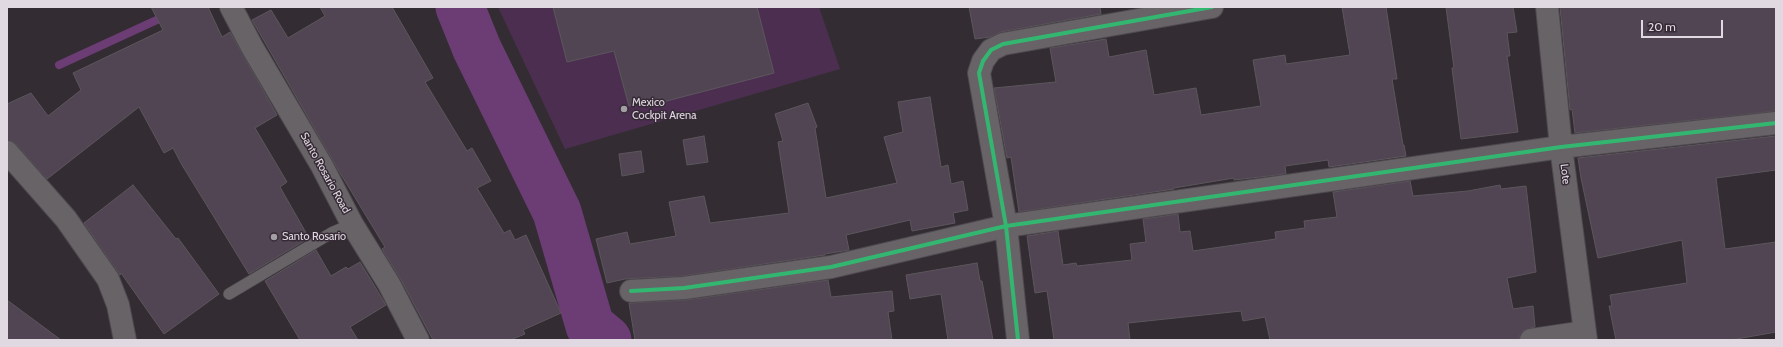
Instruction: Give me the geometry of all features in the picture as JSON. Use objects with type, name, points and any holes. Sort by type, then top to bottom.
[{"type":"street","name":"Santo Rosario Road","points":[[231,7],[252,47],[322,166],[352,224],[389,284],[418,340]]},
{"type":"street","points":[[1018,340],[1006,226],[979,73],[983,60],[991,50],[1003,44],[1212,7]]},
{"type":"street","name":"Lote","points":[[1547,7],[1561,147],[1586,336]]},
{"type":"street","points":[[631,291],[684,288],[831,267],[1006,226],[1561,147],[1776,123]]},
{"type":"street","points":[[7,152],[66,218],[108,279],[118,305],[125,340]]},
{"type":"street","points":[[1531,340],[1586,336]]},
{"type":"lane","points":[[229,294],[333,232],[352,224]]},
{"type":"shaded area","name":"Mexico Cockpit Arena","points":[[498,7],[819,7],[840,69],[565,149]]},
{"type":"building","points":[[151,7],[208,7],[222,37],[230,32],[277,115],[255,128],[287,182],[280,187],[309,238],[249,274],[173,148],[164,153],[139,107],[47,179],[16,144],[7,140],[7,104],[31,93],[48,116],[81,90],[73,73],[163,30]]},
{"type":"building","points":[[320,7],[392,7],[433,78],[425,82],[467,151],[472,148],[491,181],[477,188],[504,233],[510,230],[515,240],[526,235],[561,313],[523,330],[525,334],[510,340],[433,340],[400,278],[382,249],[385,247],[340,173],[252,20],[271,10],[288,38],[325,16]]},
{"type":"building","points":[[553,7],[757,7],[774,73],[659,103],[658,99],[629,106],[614,51],[567,62]]},
{"type":"building","points":[[969,7],[1100,7],[1101,14],[1001,32],[990,37],[975,39]]},
{"type":"building","points":[[1342,7],[1386,7],[1397,79],[1392,79],[1406,156],[1329,167],[1328,160],[1285,166],[1286,174],[1234,180],[1234,178],[1174,189],[1019,212],[1011,157],[1007,158],[994,88],[1056,82],[1050,48],[1106,39],[1109,57],[1146,50],[1154,95],[1196,88],[1201,115],[1261,106],[1253,60],[1285,55],[1286,64],[1350,55]]},
{"type":"building","points":[[1446,7],[1513,7],[1517,32],[1507,33],[1510,56],[1507,56],[1518,132],[1461,139]]},
{"type":"building","points":[[1560,7],[1776,7],[1776,111],[1575,133],[1572,109],[1570,110]]},
{"type":"building","points":[[930,97],[941,167],[948,165],[951,184],[963,181],[968,210],[953,213],[955,223],[912,231],[910,220],[846,235],[849,250],[825,255],[683,276],[625,279],[607,283],[596,239],[627,232],[630,244],[676,236],[669,202],[704,196],[710,223],[789,213],[778,142],[783,141],[775,114],[808,103],[817,127],[815,128],[826,198],[897,183],[884,137],[903,132],[898,102]]},
{"type":"building","points":[[704,136],[708,162],[687,165],[683,140]]},
{"type":"building","points":[[1776,136],[1776,170],[1716,178],[1725,249],[1776,242],[1776,332],[1731,340],[1616,340],[1609,306],[1612,306],[1610,295],[1687,283],[1682,240],[1598,258],[1578,158]]},
{"type":"building","points":[[641,151],[644,172],[622,176],[619,154]]},
{"type":"building","points":[[1410,181],[1413,196],[1468,191],[1500,185],[1501,189],[1526,186],[1536,272],[1507,278],[1513,309],[1533,306],[1535,327],[1524,330],[1519,339],[1513,340],[1270,340],[1265,317],[1243,321],[1241,311],[1128,323],[1130,340],[1054,340],[1047,291],[1035,293],[1027,236],[1058,231],[1063,265],[1076,263],[1077,266],[1132,260],[1130,244],[1146,242],[1143,219],[1178,214],[1180,232],[1190,231],[1193,251],[1276,239],[1275,232],[1305,228],[1304,221],[1337,217],[1333,192]]},
{"type":"building","points":[[133,185],[176,239],[178,238],[219,294],[164,334],[84,223]]},
{"type":"building","points":[[316,250],[331,276],[346,267],[348,269],[360,262],[386,305],[350,327],[358,340],[300,340],[265,281]]},
{"type":"building","points":[[977,263],[980,281],[982,281],[993,340],[948,340],[941,294],[910,299],[906,275]]},
{"type":"building","points":[[828,280],[831,297],[892,291],[894,311],[888,312],[892,340],[635,340],[629,303],[686,300]]},
{"type":"building","points":[[7,300],[61,340],[7,340]]},
{"type":"waterway","points":[[59,65],[185,7]]},
{"type":"waterway","points":[[460,7],[477,49],[557,212],[590,326],[607,340]]},
{"type":"waterway","points":[[575,340],[592,332],[590,326]]},
{"type":"cycle path","points":[[1018,340],[1006,226],[979,73],[983,61],[991,50],[1003,44],[1212,7]]},
{"type":"cycle path","points":[[631,291],[684,288],[831,267],[1006,226],[1561,147],[1776,123]]},
{"type":"place","name":"Mexico Cockpit Arena","points":[[624,109]]},
{"type":"place","name":"Santo Rosario","points":[[274,237]]}]
